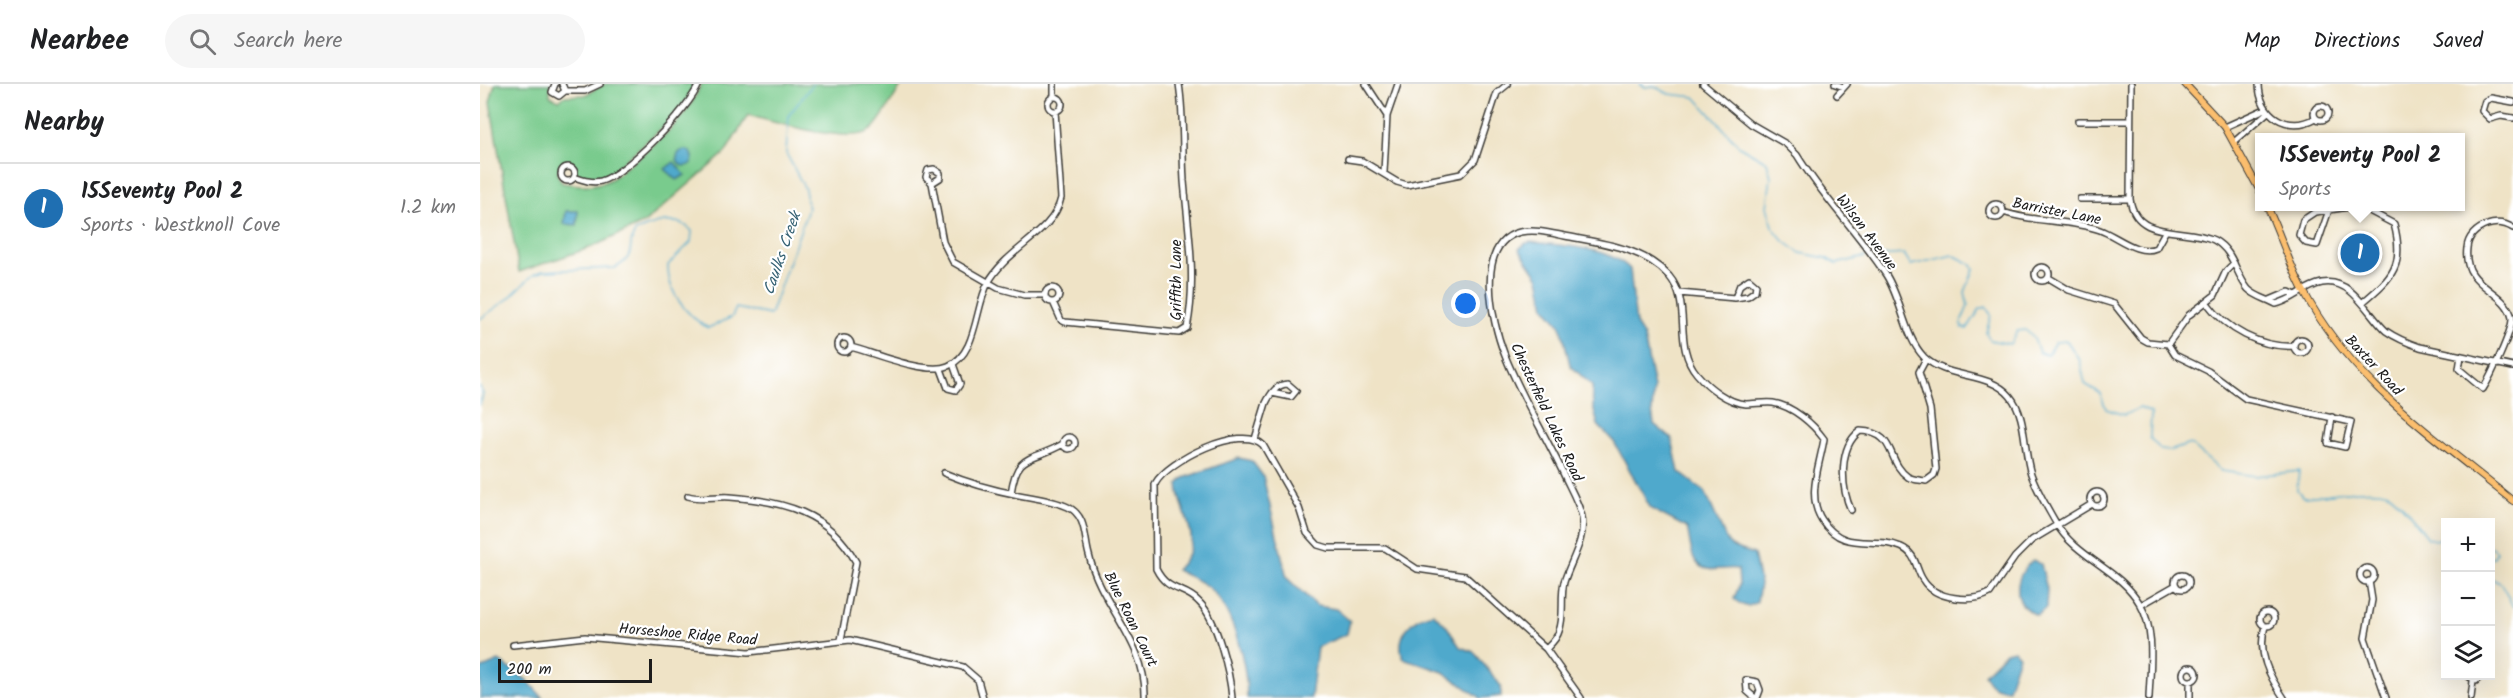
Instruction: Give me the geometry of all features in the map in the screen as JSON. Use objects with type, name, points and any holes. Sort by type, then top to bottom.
[{"type":"main road","points":[[2186,84],[2225,127],[2255,183]]},
{"type":"main road","name":"Baxter Road","points":[[2269,211],[2302,290],[2335,341],[2366,379],[2513,501]]},
{"type":"street","points":[[555,84],[552,90],[555,95],[561,96],[566,91],[585,91],[600,84]]},
{"type":"street","points":[[562,84],[566,91]]},
{"type":"street","points":[[574,177],[590,182],[612,176],[677,119],[699,84]]},
{"type":"street","points":[[851,346],[922,367],[941,369],[953,364],[966,351],[977,310],[988,283],[1008,256],[1050,222],[1057,211],[1061,198],[1055,111],[1047,104],[1054,96],[1054,84]]},
{"type":"street","name":"Griffith Lane","points":[[1053,302],[1061,320],[1065,322],[1179,333],[1187,328],[1191,268],[1184,178],[1184,118],[1179,84]]},
{"type":"street","points":[[1366,84],[1387,116]]},
{"type":"street","points":[[1384,172],[1387,116],[1398,84]]},
{"type":"street","points":[[1348,159],[1362,161],[1384,172],[1397,182],[1407,185],[1461,174],[1475,160],[1495,99],[1508,84]]},
{"type":"street","name":"Wilson Avenue","points":[[1703,84],[1750,124],[1786,144],[1797,155],[1886,276],[1913,339],[1926,359]]},
{"type":"street","points":[[1835,84],[1845,85]]},
{"type":"street","points":[[2131,84],[2130,199],[2131,207],[2141,220],[2165,232],[2213,240],[2223,246],[2250,290],[2270,300],[2289,292],[2296,295],[2302,290],[2328,283],[2344,288],[2363,302],[2389,333],[2420,347],[2513,367]]},
{"type":"street","points":[[2259,84],[2259,95],[2267,111],[2275,119],[2291,124],[2309,122],[2316,118]]},
{"type":"street","points":[[1837,95],[1845,85]]},
{"type":"street","points":[[1054,96],[1059,98],[1062,104],[1059,110],[1055,111]]},
{"type":"street","points":[[2513,102],[2491,98],[2485,100],[2482,111],[2490,119],[2501,116],[2513,118]]},
{"type":"street","points":[[2225,127],[2267,111]]},
{"type":"street","points":[[2235,142],[2267,111]]},
{"type":"street","points":[[2078,121],[2130,121]]},
{"type":"street","points":[[932,183],[932,198],[946,252],[952,262],[988,283],[1024,295],[1045,295]]},
{"type":"street","points":[[2080,199],[2130,199]]},
{"type":"street","points":[[2322,211],[2315,212],[2303,220],[2299,235],[2306,243],[2317,245],[2329,211]]},
{"type":"street","points":[[2363,302],[2390,279],[2398,260],[2394,224],[2368,211]]},
{"type":"street","name":"Barrister Lane","points":[[2003,212],[2019,218],[2098,229],[2146,250],[2156,248],[2165,232]]},
{"type":"street","points":[[2461,356],[2459,369],[2483,389],[2510,334],[2512,318],[2507,308],[2473,277],[2468,266],[2466,251],[2472,235],[2484,226],[2497,223],[2513,228]]},
{"type":"street","name":"Chesterfield Lakes Road","points":[[1546,649],[1560,630],[1563,584],[1582,532],[1582,517],[1552,448],[1504,354],[1491,292],[1492,260],[1500,244],[1508,238],[1520,232],[1538,231],[1635,252],[1656,264],[1668,275],[1679,293]]},
{"type":"street","points":[[2168,344],[2188,315],[2215,295],[2226,270],[2234,263]]},
{"type":"street","points":[[2049,278],[2069,290],[2114,304],[2141,338],[2148,342],[2168,344]]},
{"type":"street","points":[[1048,289],[1057,290],[1059,298],[1053,302],[1047,300],[1045,295],[1048,289]]},
{"type":"street","points":[[1735,298],[1679,293],[1683,348],[1688,361],[1706,384],[1720,394],[1743,404],[1773,403],[1783,406],[1816,429],[1824,440],[1815,478],[1816,504],[1824,523],[1841,537],[1852,542],[1894,544],[1904,548],[1917,561],[1922,579],[1929,587],[1965,599],[1990,593],[2024,547],[2092,504]]},
{"type":"street","points":[[2207,303],[2227,326],[2238,332],[2282,347],[2294,346]]},
{"type":"street","points":[[2168,344],[2175,355],[2208,371],[2246,399],[2332,417],[2350,422],[2345,447],[2328,443],[2332,417]]},
{"type":"street","points":[[1851,510],[1844,494],[1846,453],[1852,437],[1860,431],[1877,434],[1884,439],[1903,472],[1910,478],[1926,481],[1934,475],[1936,469],[1930,409],[1919,372],[1926,359],[1950,371],[1998,385],[2011,396],[2020,418],[2031,474],[2057,525],[2092,561],[2127,587],[2141,605],[2150,636],[2149,698]]},
{"type":"street","points":[[941,369],[948,388],[956,390],[960,384],[953,364]]},
{"type":"street","points":[[1255,439],[1266,403],[1272,393]]},
{"type":"street","points":[[1232,698],[1225,660],[1204,608],[1189,595],[1162,581],[1156,569],[1155,484],[1166,470],[1193,454],[1234,438],[1255,439],[1263,445],[1299,508],[1307,533],[1318,545],[1385,548],[1418,568],[1465,576],[1546,649],[1581,698]]},
{"type":"street","points":[[1011,493],[1014,474],[1020,464],[1063,444]]},
{"type":"street","name":"Blue Roan Court","points":[[944,473],[976,485],[1069,507],[1080,517],[1096,577],[1141,659],[1146,677],[1145,698]]},
{"type":"street","points":[[688,496],[763,501],[808,513],[820,519],[843,542],[856,562],[841,640]]},
{"type":"street","points":[[2369,581],[2372,600],[2365,638],[2386,698]]},
{"type":"street","points":[[2141,605],[2176,585]]},
{"type":"street","points":[[2265,626],[2261,641],[2264,656],[2270,675],[2284,698]]},
{"type":"street","name":"Horseshoe Ridge Road","points":[[513,645],[585,637],[749,652],[841,640],[963,667],[978,680],[983,698]]},
{"type":"street","points":[[2190,681],[2190,698]]},
{"type":"street","points":[[2471,698],[2473,681]]},
{"type":"green space","points":[[495,84],[550,84],[550,96],[559,100],[565,96],[585,95],[605,84],[696,84],[677,115],[609,174],[596,179],[587,179],[579,176],[572,165],[566,164],[559,168],[557,174],[562,183],[588,185],[613,178],[651,147],[675,125],[694,99],[701,84],[903,84],[875,126],[861,134],[830,134],[811,131],[748,115],[725,153],[644,223],[592,247],[519,272],[490,102]]},
{"type":"water","points":[[685,150],[693,158],[685,166],[677,158]]},
{"type":"water","points":[[674,162],[685,175],[677,180],[665,169]]},
{"type":"water","points":[[566,211],[578,211],[577,225],[564,224]]},
{"type":"water","points":[[1531,242],[1597,251],[1621,261],[1630,269],[1636,324],[1644,337],[1654,388],[1652,411],[1654,424],[1672,439],[1679,472],[1705,492],[1728,543],[1754,554],[1760,584],[1757,602],[1754,604],[1745,606],[1734,599],[1739,585],[1738,569],[1708,569],[1697,563],[1687,528],[1651,509],[1614,442],[1598,425],[1593,407],[1592,386],[1570,365],[1561,326],[1545,307],[1539,278],[1519,249]]},
{"type":"water","points":[[1239,458],[1252,461],[1263,476],[1287,578],[1317,606],[1336,609],[1350,621],[1347,634],[1317,647],[1311,698],[1247,698],[1241,653],[1231,621],[1223,606],[1205,585],[1176,570],[1185,559],[1191,538],[1178,484],[1184,478]]},
{"type":"water","points":[[2033,560],[2041,564],[2047,589],[2046,608],[2037,615],[2023,605],[2018,590],[2022,574]]},
{"type":"water","points":[[1433,613],[1446,625],[1460,647],[1474,652],[1501,686],[1501,696],[1481,698],[1443,672],[1403,658],[1401,642],[1407,629],[1418,619]]},
{"type":"water","points":[[2014,650],[2019,656],[2008,689],[1993,686],[1984,674],[2006,652]]},
{"type":"water","points":[[499,661],[527,680],[543,698],[480,698],[480,669]]},
{"type":"waterway","name":"Caulks Creek","points":[[480,319],[508,299],[533,275],[543,271],[615,268],[627,259],[636,231],[665,222],[680,223],[692,231],[691,242],[668,265],[674,293],[692,316],[708,328],[732,317],[736,308],[770,315],[808,209],[805,189],[786,153],[789,115],[813,84]]},
{"type":"waterway","points":[[1640,84],[1645,87],[1654,86],[1669,94],[1695,97],[1739,146],[1767,162],[1771,177],[1767,207],[1774,229],[1785,242],[1800,253],[1826,258],[1836,264],[1865,257]]},
{"type":"waterway","points":[[1880,256],[1904,254],[1911,265],[1953,255],[1971,264],[1974,269],[1965,292],[1968,306],[1961,323],[1962,328],[1967,329],[1980,309],[1986,307],[1991,315],[1986,333],[1990,340],[2010,344],[2017,331],[2025,330],[2033,336],[2039,352],[2047,355],[2055,342],[2067,341],[2080,361],[2085,384],[2100,393],[2106,409],[2124,415],[2140,408],[2151,413],[2150,438],[2161,450],[2170,451],[2190,444],[2221,471],[2255,476],[2299,471],[2297,490],[2303,497],[2359,491],[2388,493],[2403,507],[2428,538],[2436,540],[2441,538]]},
{"type":"waterway","name":"Caulks Creek","points":[[480,387],[483,394],[480,405]]},
{"type":"waterway","points":[[2495,550],[2495,554]]},
{"type":"waterway","points":[[2495,580],[2502,584],[2513,607]]},
{"type":"place","name":"15Seventy Pool 2","points":[[2360,253]]}]
